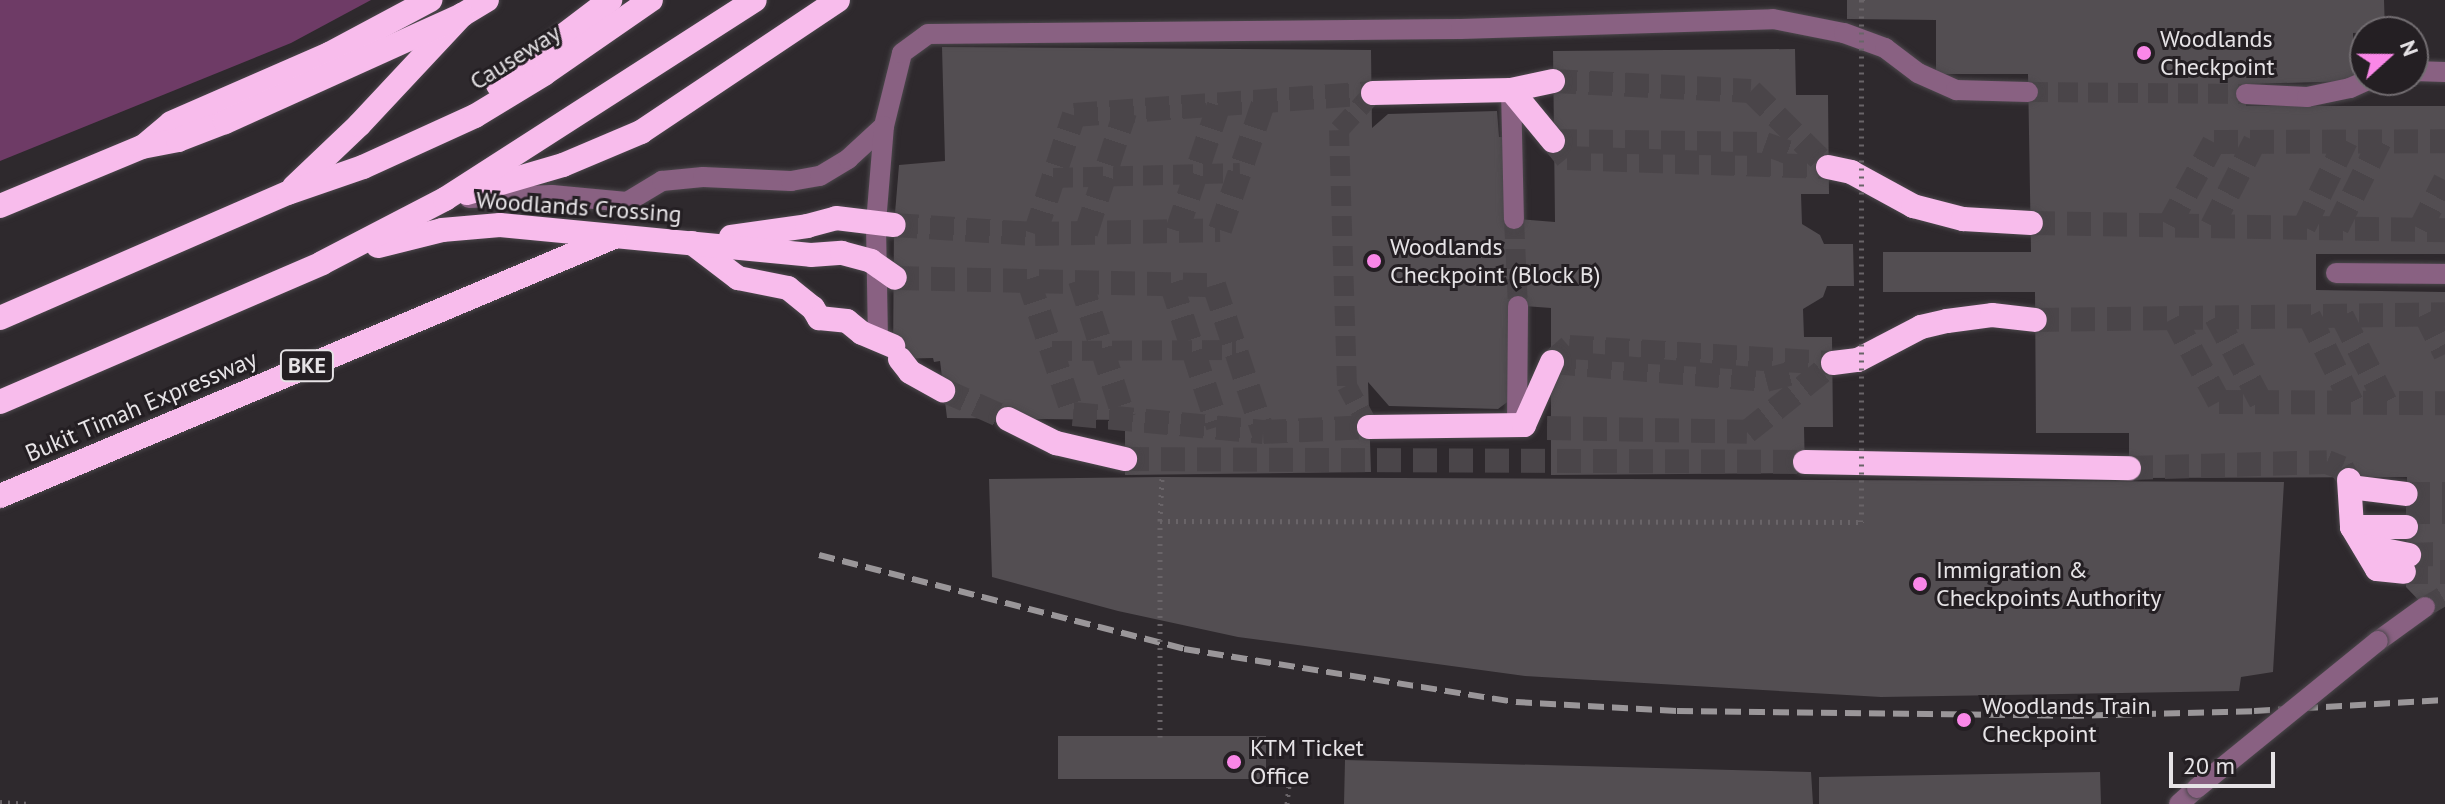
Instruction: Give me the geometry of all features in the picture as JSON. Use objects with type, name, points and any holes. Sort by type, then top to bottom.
[{"type":"highway","points":[[0,206],[142,147],[178,140],[220,113],[430,0]]},
{"type":"highway","points":[[220,113],[462,15],[487,0]]},
{"type":"highway","points":[[0,318],[288,193],[363,167],[431,136],[443,118],[617,10],[651,0]]},
{"type":"highway","name":"Woodlands Crossing","points":[[0,402],[322,263],[445,199],[755,0]]},
{"type":"highway","name":"Woodlands Crossing","points":[[445,199],[563,165],[641,132],[838,0]]},
{"type":"highway","name":"Causeway","points":[[431,136],[475,116],[544,74],[617,10]]},
{"type":"highway","points":[[288,193],[359,125],[462,15]]},
{"type":"highway","points":[[1373,93],[1511,90],[1553,81]]},
{"type":"highway","points":[[1511,90],[1553,141]]},
{"type":"highway","points":[[1828,167],[1851,172],[1926,210],[1963,219],[2031,223]]},
{"type":"highway","name":"Woodlands Crossing","points":[[692,243],[807,226],[836,218],[885,224]]},
{"type":"highway","name":"Woodlands Crossing","points":[[322,263],[411,236],[469,225],[500,225],[811,255],[842,253],[871,261],[887,272]]},
{"type":"highway","name":"Bukit Timah Expressway","points":[[0,496],[614,237]]},
{"type":"highway","points":[[692,243],[716,265],[738,278],[788,288],[813,308],[819,318],[847,321],[890,348],[910,372],[943,390]]},
{"type":"highway","points":[[1833,363],[1858,360],[1921,327],[1947,321],[1992,315],[2035,320]]},
{"type":"highway","points":[[1369,427],[1529,426],[1552,362]]},
{"type":"highway","points":[[1008,419],[1056,443],[1125,459]]},
{"type":"highway","points":[[1805,462],[2129,468]]},
{"type":"highway","points":[[2356,528],[2406,511],[2350,483],[2356,528],[2407,563]]},
{"type":"lane","points":[[890,348],[884,126],[902,53],[928,34],[968,31],[1461,29],[1773,19],[1844,33],[1885,48],[1918,73],[1956,90],[2028,92]]},
{"type":"lane","points":[[2246,94],[2307,97],[2349,88]]},
{"type":"lane","points":[[1511,90],[1514,219]]},
{"type":"lane","points":[[445,199],[552,195],[627,202],[662,181],[703,177],[791,181],[820,176],[848,159],[884,126]]},
{"type":"lane","points":[[2336,273],[2445,274]]},
{"type":"lane","points":[[1518,306],[1529,426]]},
{"type":"lane","points":[[2179,804],[2378,641],[2425,607]]},
{"type":"path","points":[[1160,521],[1861,522],[1862,0]]},
{"type":"path","points":[[1160,737],[1162,477]]},
{"type":"path","points":[[1287,804],[1291,765]]},
{"type":"path","points":[[0,802],[26,804]]},
{"type":"shaded area","points":[[0,0],[371,0],[291,43],[0,161]]},
{"type":"building","points":[[1847,0],[2384,0],[2385,16],[2349,16],[2349,81],[2247,84],[2246,106],[2445,106],[2445,254],[2316,254],[2316,290],[2445,292],[2445,603],[2430,612],[2406,587],[2407,477],[2129,478],[2129,433],[2036,433],[2035,292],[1883,292],[1883,252],[2031,252],[2028,74],[1936,74],[1936,20],[1847,19]]},
{"type":"building","name":"Woodlands Checkpoint (Block B)","points":[[942,47],[1371,50],[1372,128],[1388,114],[1497,111],[1499,137],[1505,137],[1506,218],[1555,222],[1553,51],[1795,49],[1796,95],[1828,95],[1829,194],[1801,194],[1802,224],[1820,235],[1824,244],[1853,244],[1854,286],[1827,286],[1823,297],[1803,309],[1804,337],[1832,337],[1833,427],[1804,427],[1805,473],[1551,475],[1551,308],[1509,305],[1510,400],[1498,409],[1389,406],[1368,382],[1371,472],[1125,475],[1125,420],[947,418],[940,361],[934,362],[933,358],[893,359],[894,225],[899,165],[945,161]]},
{"type":"building","name":"Woodlands Train Checkpoint","points":[[1162,477],[2284,482],[2273,672],[2241,677],[2239,691],[1881,697],[1525,676],[1238,637],[1118,611],[992,577],[989,479]]},
{"type":"building","points":[[1058,736],[1266,736],[1266,779],[1058,779]]},
{"type":"building","points":[[1345,760],[1811,772],[1813,804],[1344,804]]},
{"type":"building","points":[[2100,772],[2101,804],[1819,804],[1819,777]]},
{"type":"tunnel","points":[[1553,81],[1751,91],[1828,167]]},
{"type":"tunnel","points":[[2028,92],[2246,94]]},
{"type":"tunnel","points":[[1369,427],[1347,386],[1339,130],[1373,93]]},
{"type":"tunnel","points":[[1035,234],[1074,115],[1373,93]]},
{"type":"tunnel","points":[[894,225],[1035,234],[1220,230],[1264,101]]},
{"type":"tunnel","points":[[1177,231],[1219,105]]},
{"type":"tunnel","points":[[1086,233],[1125,112]]},
{"type":"tunnel","points":[[1553,141],[1567,158],[1828,167]]},
{"type":"tunnel","points":[[1553,141],[1765,144],[1807,159]]},
{"type":"tunnel","points":[[2212,226],[2255,141]]},
{"type":"tunnel","points":[[2304,227],[2346,141]]},
{"type":"tunnel","points":[[2337,228],[2380,141]]},
{"type":"tunnel","points":[[2169,225],[2214,142],[2445,141]]},
{"type":"tunnel","points":[[1053,178],[1240,173]]},
{"type":"tunnel","points":[[2420,229],[2445,180]]},
{"type":"tunnel","points":[[1514,219],[1518,306]]},
{"type":"tunnel","points":[[2031,223],[2445,230]]},
{"type":"tunnel","points":[[895,278],[1214,285],[1263,432]]},
{"type":"tunnel","points":[[1028,279],[1073,414],[1263,432],[1369,427]]},
{"type":"tunnel","points":[[1080,280],[1124,418]]},
{"type":"tunnel","points":[[1171,283],[1218,427]]},
{"type":"tunnel","points":[[2425,314],[2445,354]]},
{"type":"tunnel","points":[[2035,320],[2445,314]]},
{"type":"tunnel","points":[[2309,316],[2352,403]]},
{"type":"tunnel","points":[[2342,316],[2386,403]]},
{"type":"tunnel","points":[[2216,317],[2261,402]]},
{"type":"tunnel","points":[[2174,318],[2219,402],[2445,403]]},
{"type":"tunnel","points":[[1552,362],[1569,347],[1833,363]]},
{"type":"tunnel","points":[[1052,351],[1236,350]]},
{"type":"tunnel","points":[[1552,362],[1766,380],[1808,369]]},
{"type":"tunnel","points":[[1547,428],[1747,432],[1833,363]]},
{"type":"tunnel","points":[[943,390],[1008,419]]},
{"type":"tunnel","points":[[1125,459],[1805,462]]},
{"type":"tunnel","points":[[2129,468],[2327,462],[2342,468],[2349,480]]},
{"type":"tunnel","points":[[2406,494],[2445,494]]},
{"type":"tunnel","points":[[2406,512],[2445,512]]},
{"type":"tunnel","points":[[2409,555],[2445,554]]},
{"type":"tunnel","points":[[2404,572],[2445,572]]},
{"type":"tunnel","points":[[2425,607],[2445,595]]},
{"type":"railway","points":[[819,555],[1184,649],[1516,702],[1677,711],[2068,716],[2254,711],[2445,700]]},
{"type":"place","name":"Woodlands Checkpoint","points":[[2144,53]]},
{"type":"place","name":"Woodlands Checkpoint (Block B)","points":[[1374,261]]},
{"type":"place","name":"Immigration & Checkpoints Authority","points":[[1920,584]]},
{"type":"place","name":"Woodlands Train Checkpoint","points":[[1964,720]]},
{"type":"place","name":"KTM Ticket Office","points":[[1234,762]]}]
